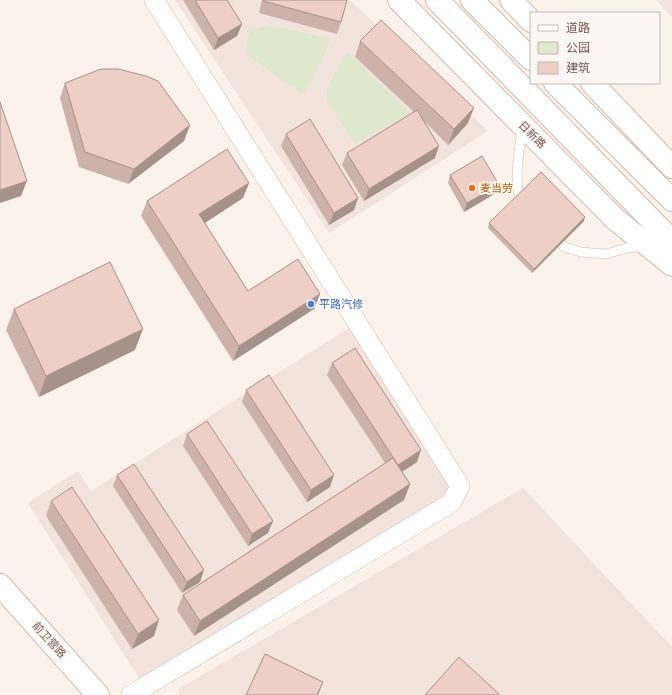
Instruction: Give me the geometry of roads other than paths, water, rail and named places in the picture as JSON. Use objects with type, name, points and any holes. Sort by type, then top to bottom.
[{"type":"main road","name":"日新路","points":[[398,0],[615,219],[672,264]]},
{"type":"main road","points":[[437,0],[672,241]]},
{"type":"main road","points":[[472,0],[530,58]]},
{"type":"main road","points":[[511,0],[530,19]]},
{"type":"main road","points":[[556,84],[672,200]]},
{"type":"main road","points":[[593,84],[672,167]]},
{"type":"main road","name":"前卫营路","points":[[0,585],[98,695]]},
{"type":"main road","name":"前卫营路","points":[[0,604],[83,695]]},
{"type":"street","points":[[131,695],[451,503],[460,486],[154,0]]},
{"type":"lane","points":[[522,125],[518,162],[518,188],[522,202],[532,213]]},
{"type":"lane","points":[[548,230],[564,247],[581,252],[606,254],[627,248],[649,246]]},
{"type":"place","name":"麦当劳","points":[[472,188]]},
{"type":"place","name":"平路汽修","points":[[311,304]]}]
